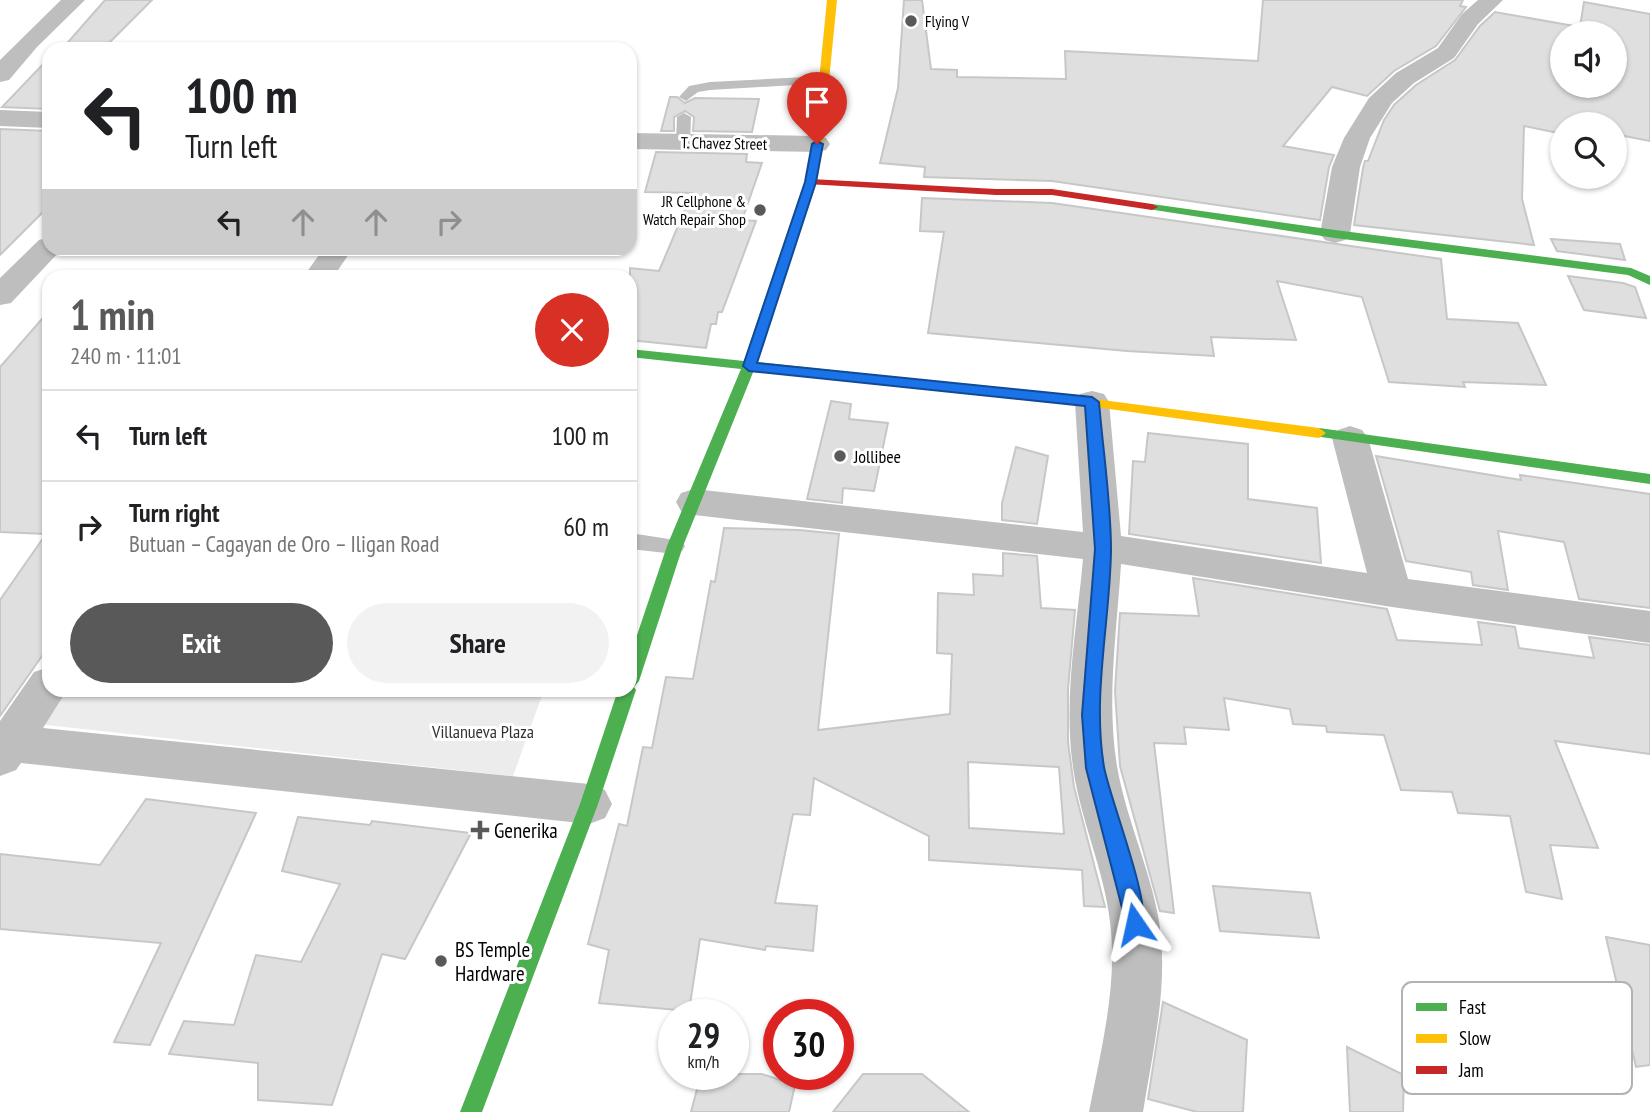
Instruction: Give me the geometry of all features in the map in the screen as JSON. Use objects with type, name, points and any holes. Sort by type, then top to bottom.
[{"type":"main road","points":[[637,660],[675,545],[749,366],[811,182],[832,0]]},
{"type":"main road","points":[[811,182],[996,192],[1052,192],[1335,234],[1631,272],[1650,281]]},
{"type":"main road","points":[[637,354],[1092,402],[1650,479]]},
{"type":"main road","points":[[471,1112],[589,804],[625,697]]},
{"type":"street","points":[[0,75],[29,42],[74,0]]},
{"type":"street","points":[[1335,234],[1346,167],[1357,138],[1382,97],[1405,78],[1446,53],[1470,19],[1492,0]]},
{"type":"street","points":[[0,42],[29,42]]},
{"type":"street","points":[[0,118],[42,120]]},
{"type":"street","name":"T. Chavez Street","points":[[637,139],[684,129],[817,144]]},
{"type":"street","points":[[4,288],[42,253]]},
{"type":"street","points":[[4,288],[42,288]]},
{"type":"street","points":[[1092,402],[1103,549],[1090,715],[1095,768],[1128,886],[1135,924],[1137,993],[1116,1112]]},
{"type":"street","points":[[1350,438],[1392,592]]},
{"type":"street","points":[[694,502],[1132,551],[1392,592],[1650,627]]},
{"type":"street","points":[[3,747],[42,694]]},
{"type":"street","points":[[3,747],[589,804]]},
{"type":"lane","points":[[686,97],[694,89],[709,86],[824,80]]},
{"type":"lane","points":[[637,542],[675,545]]},
{"type":"green space","name":"Villanueva Plaza","points":[[56,697],[541,697],[513,776],[37,724]]},
{"type":"building","points":[[105,0],[152,0],[110,42],[68,42]]},
{"type":"building","points":[[904,0],[922,0],[931,69],[957,70],[957,77],[1066,79],[1065,51],[1258,61],[1263,0],[1463,0],[1460,6],[1466,7],[1436,46],[1394,71],[1367,96],[1332,87],[1283,146],[1334,155],[1329,167],[1320,220],[1052,181],[924,177],[925,167],[880,163],[898,88]]},
{"type":"building","points":[[1584,2],[1650,14],[1650,141],[1627,137],[1627,112],[1550,112],[1550,131],[1524,126],[1522,199],[1534,245],[1354,225],[1365,161],[1368,161],[1384,120],[1394,105],[1416,85],[1455,60],[1480,26],[1495,12],[1550,22],[1550,98],[1627,98],[1627,21],[1581,21]]},
{"type":"building","points":[[42,65],[42,109],[2,107]]},
{"type":"building","points":[[670,97],[677,97],[685,103],[695,98],[759,99],[752,132],[693,131],[694,117],[685,111],[674,117],[674,131],[661,131]]},
{"type":"building","points":[[0,129],[42,131],[42,213],[0,255]]},
{"type":"building","points":[[656,152],[747,154],[746,162],[762,163],[742,220],[756,221],[722,312],[718,312],[716,324],[711,324],[706,348],[637,341],[637,270],[630,268],[659,271],[692,193],[645,192]]},
{"type":"building","points":[[922,198],[1052,203],[1441,259],[1447,319],[1518,323],[1546,385],[1463,382],[1465,387],[1389,382],[1362,297],[1277,281],[1296,340],[1211,337],[1214,356],[928,333],[944,232],[920,231]]},
{"type":"building","points":[[1551,239],[1620,244],[1625,260],[1557,251]]},
{"type":"building","points":[[1568,276],[1635,287],[1646,318],[1584,310]]},
{"type":"building","points":[[42,319],[42,534],[0,532],[0,367]]},
{"type":"building","points":[[831,401],[851,404],[849,419],[888,423],[874,491],[843,488],[842,503],[807,499]]},
{"type":"building","points":[[1148,433],[1248,444],[1248,499],[1317,508],[1321,563],[1129,534],[1133,461],[1145,462]]},
{"type":"building","points":[[1016,447],[1048,456],[1037,524],[1002,520],[1002,503]]},
{"type":"building","points":[[1376,456],[1521,480],[1520,475],[1650,494],[1650,608],[1579,599],[1564,542],[1498,531],[1508,590],[1473,585],[1471,572],[1406,561]]},
{"type":"building","points":[[724,528],[839,534],[818,730],[950,714],[952,654],[937,653],[938,593],[974,595],[973,574],[1003,576],[1003,553],[1037,556],[1041,608],[1075,610],[1068,689],[1068,742],[1074,787],[1105,907],[1084,906],[1082,870],[929,860],[929,836],[814,778],[810,815],[793,814],[775,903],[817,906],[813,951],[766,946],[765,950],[700,939],[691,999],[658,999],[658,1008],[599,1003],[609,950],[588,944],[619,824],[627,826],[643,747],[652,748],[666,677],[693,679],[711,581],[715,582]],"holes":[[[968,762],[1059,767],[1064,834],[969,828]]]},
{"type":"building","points":[[42,540],[42,656],[0,716],[0,600]]},
{"type":"building","points":[[1193,578],[1387,609],[1397,640],[1482,645],[1478,622],[1515,627],[1519,648],[1594,658],[1589,637],[1650,645],[1650,754],[1555,741],[1598,848],[1550,845],[1562,899],[1526,892],[1510,816],[1458,813],[1452,792],[1401,790],[1384,735],[1327,732],[1326,726],[1293,724],[1290,709],[1224,698],[1229,730],[1184,727],[1186,744],[1154,743],[1174,913],[1160,911],[1120,766],[1115,691],[1120,613],[1199,616]]},
{"type":"building","points":[[146,799],[256,813],[150,1045],[114,1042],[161,943],[0,929],[0,854],[100,865]]},
{"type":"building","points":[[298,817],[370,825],[372,821],[471,833],[405,959],[382,954],[332,1105],[258,1100],[258,1063],[169,1054],[184,1021],[234,1025],[256,955],[301,962],[340,884],[282,871]]},
{"type":"building","points":[[1213,886],[1310,893],[1319,938],[1220,931]]},
{"type":"building","points":[[1606,937],[1650,945],[1650,1065],[1636,1067],[1632,1050],[1632,982],[1616,982]]},
{"type":"building","points":[[1163,1002],[1247,1040],[1243,1112],[1197,1112],[1148,1099]]},
{"type":"building","points":[[1347,1047],[1402,1074],[1403,1094],[1403,1112],[1350,1112]]},
{"type":"building","points":[[749,1074],[763,1074],[763,1090],[794,1090],[789,1112],[691,1112],[697,1090],[749,1090]]},
{"type":"building","points":[[863,1074],[922,1074],[969,1112],[833,1112],[850,1090],[854,1090],[854,1085]]},
{"type":"traffic: fast","points":[[1152,207],[1335,234],[1631,272],[1650,281]]},
{"type":"traffic: fast","points":[[637,660],[675,546],[749,366],[786,255]]},
{"type":"traffic: fast","points":[[637,354],[1071,400]]},
{"type":"traffic: fast","points":[[1319,433],[1650,479]]},
{"type":"traffic: fast","points":[[471,1112],[589,804],[625,697]]},
{"type":"traffic: slow","points":[[786,255],[811,182],[817,151],[832,0]]},
{"type":"traffic: slow","points":[[1071,400],[1319,433]]},
{"type":"traffic: jam","points":[[811,182],[996,192],[1052,192],[1152,207]]},
{"type":"place","name":"Flying V","points":[[911,21]]},
{"type":"place","name":"JR Cellphone & Watch Repair Shop","points":[[760,210]]},
{"type":"place","name":"Jollibee","points":[[840,456]]},
{"type":"place","name":"Generika","points":[[480,830]]},
{"type":"place","name":"BS Temple Hardware","points":[[441,961]]},
{"type":"route","points":[[817,144],[811,182],[749,366],[1092,402],[1103,549],[1090,715],[1095,768],[1128,886],[1135,924]]}]
